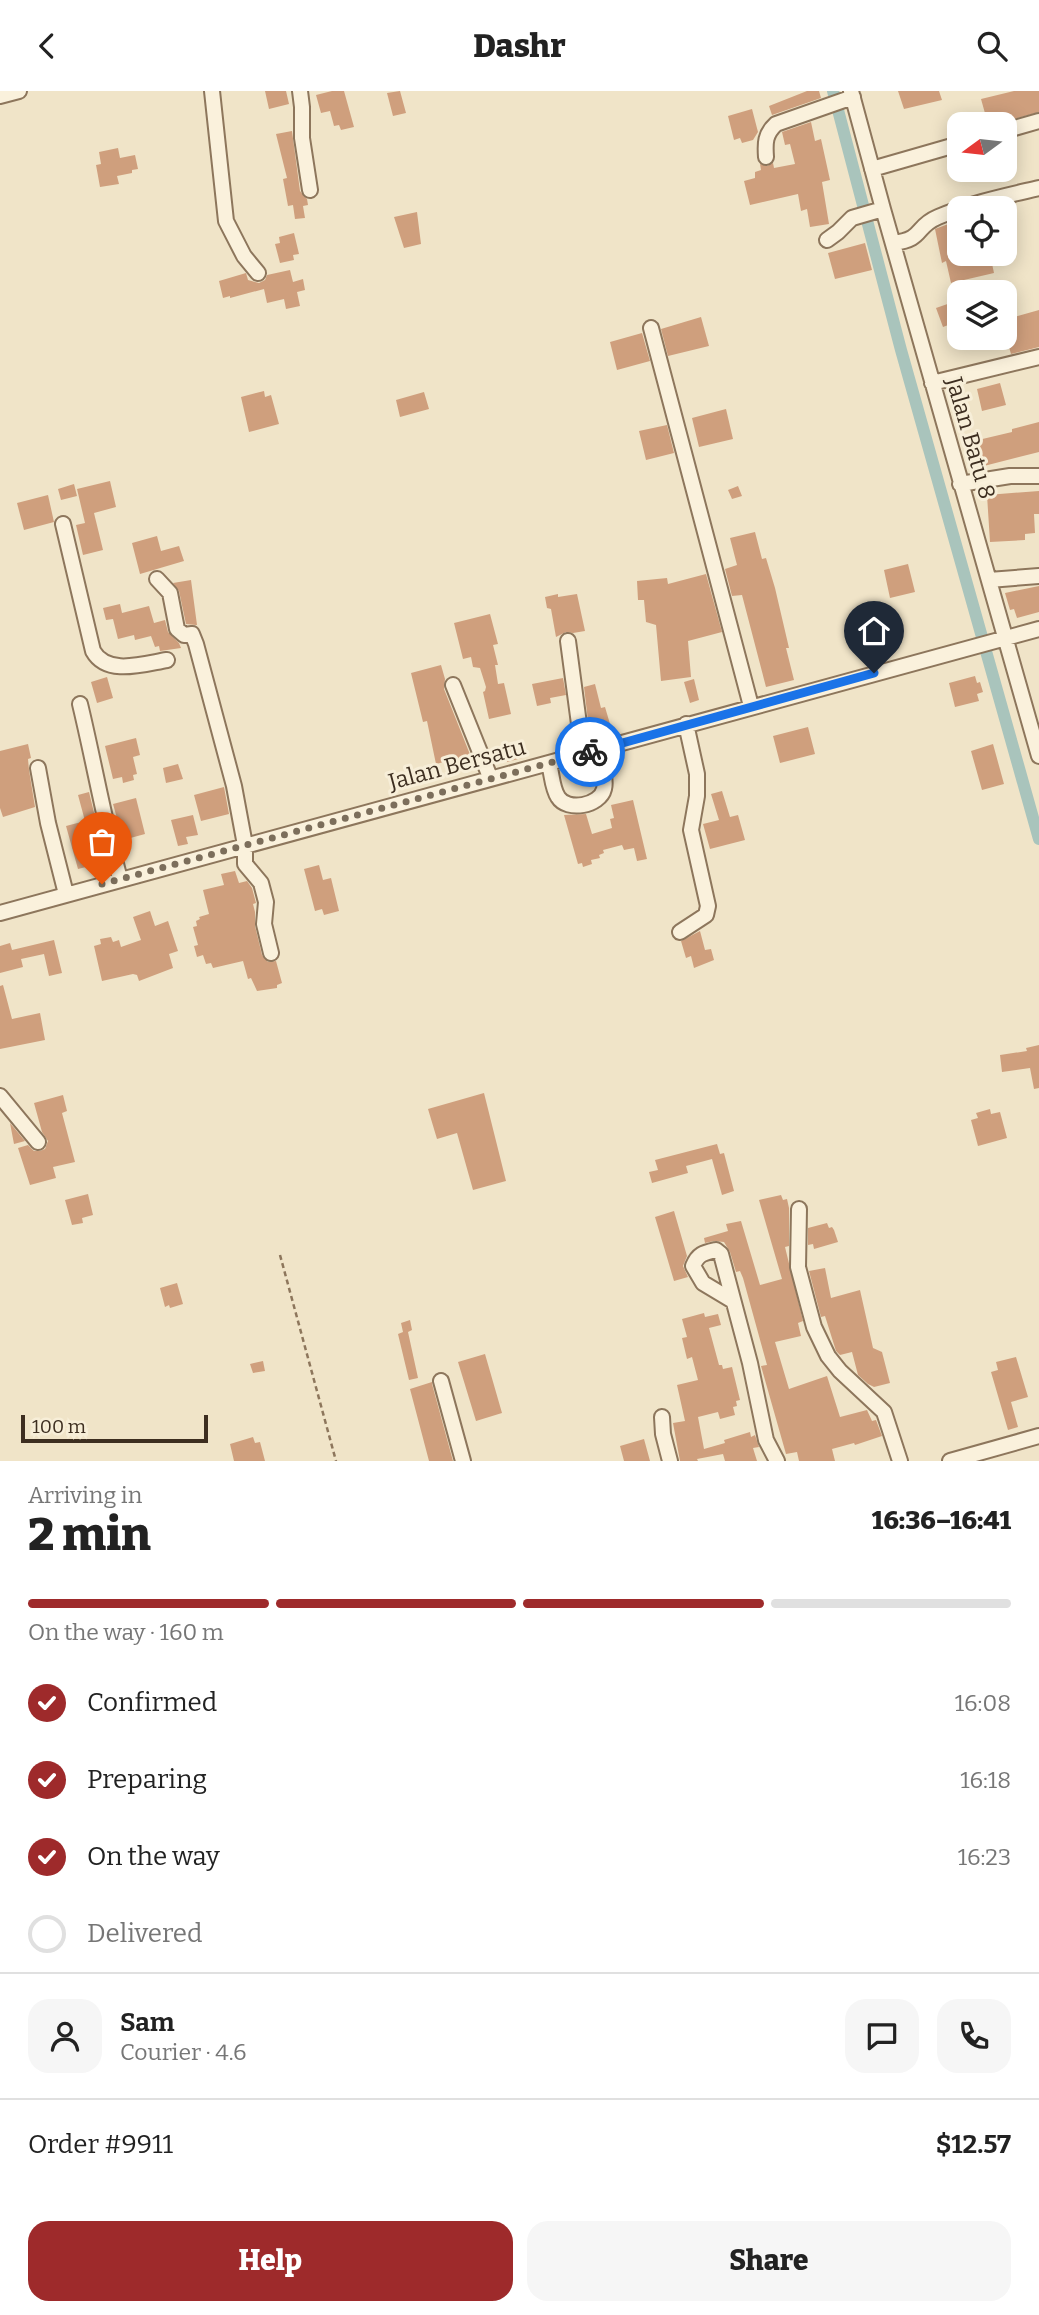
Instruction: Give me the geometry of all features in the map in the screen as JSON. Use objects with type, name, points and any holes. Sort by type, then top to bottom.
[{"type":"street","points":[[0,96],[19,91]]},
{"type":"street","points":[[212,91],[226,221],[244,256],[258,273]]},
{"type":"street","points":[[300,91],[302,138],[310,190]]},
{"type":"street","points":[[766,157],[765,140],[776,124],[848,97]]},
{"type":"street","name":"Jalan Batu 8","points":[[848,97],[872,169],[877,211],[893,243],[989,580],[1002,638],[1039,756]]},
{"type":"street","points":[[1017,127],[1039,121]]},
{"type":"street","points":[[872,169],[947,147]]},
{"type":"street","points":[[893,243],[916,237],[929,221],[968,204],[1039,188]]},
{"type":"street","points":[[827,240],[852,218],[877,211]]},
{"type":"street","points":[[651,328],[751,706]]},
{"type":"street","points":[[932,383],[1039,357]]},
{"type":"street","points":[[960,484],[1010,476],[1039,476]]},
{"type":"street","points":[[63,524],[93,650],[98,659],[106,664],[126,666],[167,660]]},
{"type":"street","points":[[989,580],[1039,576]]},
{"type":"street","points":[[157,579],[170,593],[177,629],[184,635],[192,634],[196,644],[234,786],[245,845],[245,865],[261,883],[266,902],[264,924],[271,953]]},
{"type":"street","name":"Jalan Bersatu","points":[[0,913],[1039,629]]},
{"type":"street","points":[[550,764],[555,790],[561,801],[570,806],[591,803],[601,795],[604,788],[590,752],[568,641]]},
{"type":"street","points":[[453,685],[491,778]]},
{"type":"street","points":[[80,704],[120,879]]},
{"type":"street","points":[[680,932],[706,915],[708,907],[691,830],[697,774],[686,725]]},
{"type":"street","points":[[38,768],[65,894]]},
{"type":"street","points":[[0,1095],[38,1142]]},
{"type":"street","points":[[799,1209],[798,1267],[814,1327],[828,1356],[840,1371],[884,1412],[900,1461]]},
{"type":"street","points":[[733,1301],[750,1363],[766,1440],[777,1461]]},
{"type":"street","points":[[440,1381],[463,1461]]},
{"type":"street","points":[[662,1417],[670,1461]]},
{"type":"street","points":[[950,1461],[1039,1436]]},
{"type":"path","points":[[280,1255],[336,1461]]},
{"type":"building","points":[[265,91],[286,91],[289,104],[269,109]]},
{"type":"building","points":[[344,91],[354,127],[341,130],[339,125],[334,126],[330,111],[321,113],[316,95]]},
{"type":"building","points":[[400,91],[406,113],[393,116],[387,93]]},
{"type":"building","points":[[807,91],[819,91],[821,98],[772,115],[769,106]]},
{"type":"building","points":[[898,91],[939,91],[942,100],[904,109]]},
{"type":"building","points":[[1014,91],[1039,91],[1039,112],[1017,118],[1017,112],[985,112],[981,99]]},
{"type":"building","points":[[752,109],[758,132],[753,140],[742,143],[740,138],[734,140],[728,116]]},
{"type":"building","points":[[811,122],[815,141],[821,139],[830,180],[822,182],[829,224],[810,227],[807,209],[801,211],[798,194],[750,205],[744,181],[755,178],[755,172],[761,170],[760,164],[767,166],[773,163],[774,168],[795,164],[790,144],[785,145],[782,132]]},
{"type":"building","points":[[292,131],[300,191],[307,199],[308,205],[303,206],[305,218],[295,219],[293,205],[288,206],[283,179],[287,178],[276,134]]},
{"type":"building","points":[[118,148],[120,158],[135,155],[138,169],[117,176],[119,184],[100,187],[96,165],[101,164],[99,152]]},
{"type":"building","points":[[417,212],[421,244],[404,248],[394,217]]},
{"type":"building","points":[[947,224],[947,265],[946,261],[942,263],[935,229]]},
{"type":"building","points":[[294,233],[299,254],[293,255],[294,260],[280,263],[275,244],[280,243],[279,237]]},
{"type":"building","points":[[865,243],[872,270],[835,279],[828,253]]},
{"type":"building","points":[[947,266],[993,266],[994,273],[964,280],[950,280]]},
{"type":"building","points":[[290,270],[293,282],[303,279],[305,290],[297,292],[300,306],[286,309],[284,299],[267,303],[264,289],[223,298],[219,281],[246,273],[248,280],[259,283],[265,280],[267,275]]},
{"type":"building","points":[[947,304],[947,326],[943,327],[936,308]]},
{"type":"building","points":[[1039,310],[1039,347],[1011,354],[1010,350],[1017,350],[1017,316]]},
{"type":"building","points":[[701,317],[709,346],[668,356],[661,329]]},
{"type":"building","points":[[642,333],[650,361],[617,370],[610,342]]},
{"type":"building","points":[[1000,383],[1006,405],[982,411],[977,389]]},
{"type":"building","points":[[264,391],[265,397],[271,395],[279,424],[249,432],[241,397]]},
{"type":"building","points":[[424,392],[429,409],[400,417],[396,400]]},
{"type":"building","points":[[726,409],[733,439],[699,447],[692,418]]},
{"type":"building","points":[[1039,422],[1039,452],[980,467],[974,441]]},
{"type":"building","points":[[667,425],[674,453],[646,460],[639,431]]},
{"type":"building","points":[[110,481],[116,507],[94,513],[103,550],[83,555],[76,525],[85,523],[77,489]]},
{"type":"building","points":[[74,484],[77,496],[61,500],[58,489]]},
{"type":"building","points":[[738,486],[742,496],[732,499],[728,490]]},
{"type":"building","points":[[1039,491],[1039,514],[1034,514],[1035,533],[1025,534],[1025,540],[990,542],[987,495]]},
{"type":"building","points":[[48,495],[54,522],[24,530],[17,503]]},
{"type":"building","points":[[755,532],[762,559],[766,558],[775,588],[794,680],[766,687],[742,595],[732,596],[725,569],[737,565],[730,538]]},
{"type":"building","points":[[157,536],[161,551],[179,546],[184,561],[140,574],[132,543]]},
{"type":"building","points":[[908,564],[915,592],[890,598],[884,570]]},
{"type":"building","points":[[706,574],[722,632],[688,641],[691,677],[661,681],[656,625],[646,622],[644,600],[638,600],[637,581],[667,578],[668,584]]},
{"type":"building","points":[[191,580],[197,625],[186,624],[179,591],[173,583]]},
{"type":"building","points":[[1039,586],[1039,612],[1017,618],[1014,609],[1010,610],[1005,593]]},
{"type":"building","points":[[558,594],[558,597],[577,594],[585,631],[566,632],[556,637],[551,609],[547,608],[545,597]]},
{"type":"building","points":[[120,604],[122,613],[149,606],[154,623],[165,620],[168,632],[181,648],[160,651],[159,646],[155,647],[151,636],[135,640],[134,635],[118,639],[113,619],[106,620],[103,608]]},
{"type":"building","points":[[490,614],[498,644],[493,645],[498,665],[495,665],[498,684],[504,683],[511,714],[489,719],[483,692],[486,687],[480,668],[473,667],[471,657],[463,659],[454,623]]},
{"type":"building","points":[[441,665],[445,679],[444,689],[471,757],[464,758],[467,770],[451,774],[448,761],[436,764],[427,721],[423,722],[411,673]]},
{"type":"building","points":[[975,676],[983,692],[977,694],[979,701],[955,707],[949,683]]},
{"type":"building","points":[[107,677],[113,698],[97,703],[91,682]]},
{"type":"building","points":[[563,678],[566,695],[550,698],[551,703],[537,706],[532,684]]},
{"type":"building","points":[[694,679],[699,700],[690,703],[684,682]]},
{"type":"building","points":[[595,684],[601,708],[605,707],[610,724],[589,729],[584,687]]},
{"type":"building","points":[[808,727],[815,754],[780,763],[773,736]]},
{"type":"building","points":[[136,738],[140,755],[133,757],[137,774],[133,775],[134,780],[123,783],[122,777],[113,779],[105,746]]},
{"type":"building","points":[[28,744],[35,807],[3,817],[0,808],[0,751]]},
{"type":"building","points":[[993,744],[1004,784],[982,790],[971,751]]},
{"type":"building","points":[[519,747],[522,758],[507,762],[504,750]]},
{"type":"building","points":[[178,764],[183,779],[166,783],[163,768]]},
{"type":"building","points":[[224,787],[229,814],[201,821],[194,795]]},
{"type":"building","points":[[722,791],[730,817],[738,815],[745,840],[710,849],[703,824],[719,820],[711,794]]},
{"type":"building","points":[[89,792],[106,862],[78,869],[66,826],[85,821],[78,795]]},
{"type":"building","points":[[136,798],[145,834],[123,840],[113,804]]},
{"type":"building","points":[[633,800],[647,859],[637,861],[634,848],[624,850],[622,845],[603,850],[600,858],[591,860],[592,864],[583,867],[582,863],[578,864],[564,815],[586,814],[592,834],[612,828],[610,819],[614,818],[611,805]]},
{"type":"building","points":[[193,815],[198,835],[186,837],[188,844],[178,846],[171,820]]},
{"type":"building","points":[[319,865],[323,880],[331,878],[339,911],[324,915],[322,909],[315,911],[304,869]]},
{"type":"building","points":[[235,871],[239,883],[247,881],[252,888],[256,903],[253,904],[255,926],[262,955],[268,962],[276,961],[282,983],[277,985],[277,988],[257,991],[251,978],[248,979],[243,961],[213,968],[211,963],[206,964],[203,955],[197,957],[194,946],[198,945],[193,927],[197,926],[199,917],[209,914],[203,890],[224,885],[221,874]]},
{"type":"building","points":[[150,911],[155,926],[168,921],[178,951],[169,954],[173,968],[139,981],[137,975],[133,974],[102,981],[94,946],[101,944],[100,939],[111,937],[113,942],[119,940],[121,947],[141,940],[133,917]]},
{"type":"building","points":[[700,931],[705,950],[711,949],[714,960],[694,968],[691,956],[686,958],[681,941]]},
{"type":"building","points":[[54,940],[62,973],[49,976],[44,954],[21,959],[23,967],[0,973],[0,946],[10,943],[12,950]]},
{"type":"building","points":[[3,985],[12,1019],[40,1013],[45,1040],[0,1049],[0,986]]},
{"type":"building","points":[[1039,1045],[1039,1088],[1034,1089],[1030,1068],[1002,1072],[1000,1055],[1027,1051],[1026,1048]]},
{"type":"building","points":[[484,1093],[506,1181],[473,1190],[457,1133],[437,1139],[428,1109]]},
{"type":"building","points":[[63,1095],[67,1111],[62,1113],[75,1162],[53,1167],[56,1178],[30,1185],[18,1148],[28,1145],[34,1151],[40,1151],[45,1149],[48,1141],[42,1132],[34,1103]]},
{"type":"building","points":[[990,1109],[991,1114],[1000,1112],[1007,1138],[978,1146],[971,1120],[978,1118],[976,1113]]},
{"type":"building","points":[[10,1123],[25,1141],[14,1144]]},
{"type":"building","points":[[717,1144],[720,1154],[724,1153],[734,1191],[722,1195],[712,1159],[686,1166],[688,1173],[652,1183],[649,1172],[658,1170],[655,1160]]},
{"type":"building","points":[[88,1194],[93,1215],[82,1218],[83,1223],[72,1225],[65,1200]]},
{"type":"building","points":[[781,1195],[783,1200],[787,1199],[789,1208],[789,1246],[785,1247],[803,1321],[798,1323],[801,1336],[775,1342],[789,1389],[827,1376],[840,1417],[867,1410],[872,1421],[876,1420],[882,1436],[832,1449],[835,1461],[799,1461],[797,1452],[786,1454],[761,1366],[767,1365],[743,1278],[740,1271],[736,1272],[724,1242],[705,1243],[704,1238],[728,1231],[726,1224],[741,1221],[760,1285],[782,1279],[759,1200]]},
{"type":"building","points":[[674,1211],[687,1256],[683,1266],[688,1277],[674,1281],[655,1217]]},
{"type":"building","points":[[827,1223],[829,1228],[834,1230],[838,1242],[814,1249],[813,1244],[808,1245],[808,1228]]},
{"type":"building","points":[[825,1268],[831,1298],[860,1290],[873,1348],[882,1352],[890,1383],[874,1387],[868,1384],[858,1375],[852,1352],[840,1355],[836,1351],[825,1316],[821,1317],[809,1271]]},
{"type":"building","points":[[177,1283],[183,1304],[165,1307],[160,1288]]},
{"type":"building","points":[[704,1313],[705,1317],[718,1314],[721,1325],[709,1328],[719,1365],[722,1365],[723,1369],[732,1367],[740,1400],[736,1401],[737,1406],[733,1407],[735,1415],[720,1419],[718,1412],[698,1417],[704,1449],[750,1432],[751,1437],[755,1435],[759,1447],[753,1448],[757,1461],[725,1461],[723,1454],[697,1459],[698,1461],[680,1461],[673,1423],[685,1421],[677,1385],[698,1380],[692,1357],[687,1359],[682,1338],[687,1337],[682,1319]]},
{"type":"building","points":[[410,1320],[412,1330],[408,1332],[418,1378],[409,1380],[398,1334],[403,1332],[401,1323]]},
{"type":"building","points":[[485,1354],[502,1413],[476,1421],[458,1362]]},
{"type":"building","points":[[1016,1357],[1028,1397],[1011,1402],[1018,1427],[1008,1430],[991,1372],[998,1370],[996,1362]]},
{"type":"building","points":[[263,1361],[265,1371],[253,1373],[250,1364]]},
{"type":"building","points":[[432,1382],[453,1461],[429,1461],[410,1389]]},
{"type":"building","points":[[253,1437],[255,1443],[260,1442],[265,1461],[234,1461],[230,1444]]},
{"type":"building","points":[[644,1439],[650,1461],[624,1461],[620,1446]]},
{"type":"waterway","points":[[833,91],[901,350],[1039,839]]},
{"type":"way so far","points":[[102,884],[590,752]]},
{"type":"route","points":[[590,752],[874,673]]}]
